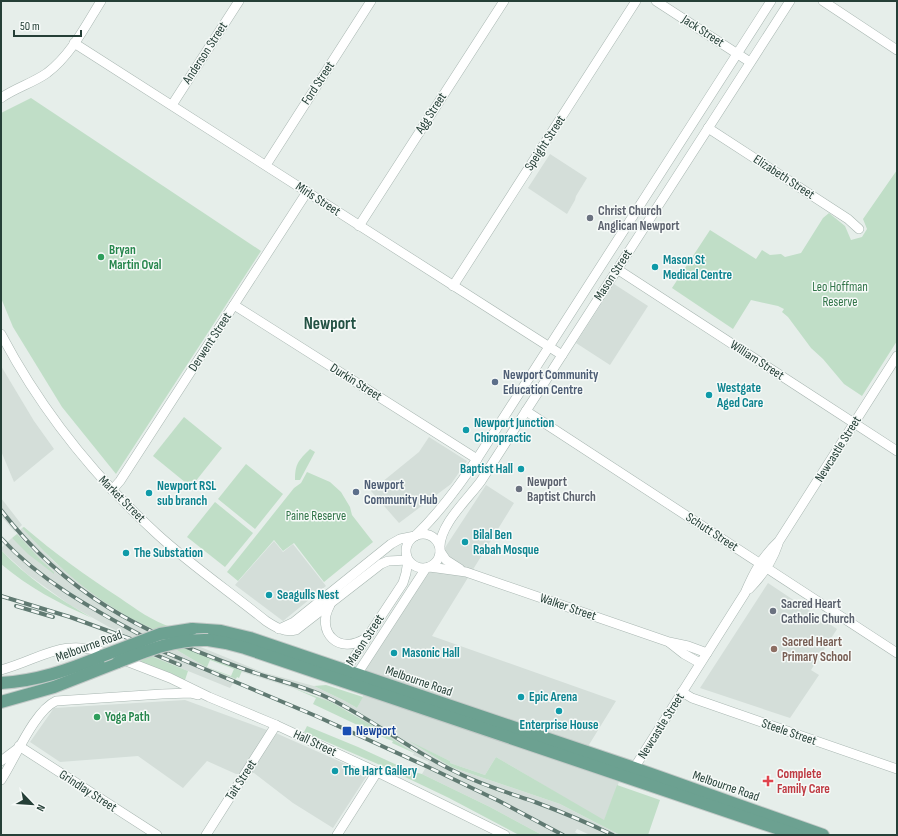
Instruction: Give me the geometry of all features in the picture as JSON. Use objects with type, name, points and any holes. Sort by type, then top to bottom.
[{"type":"main road","name":"Melbourne Road","points":[[1,683],[45,677],[78,666],[160,634],[192,629],[221,631],[240,635],[349,676],[631,772],[824,835]]},
{"type":"main road","name":"Melbourne Road","points":[[1,702],[54,687],[167,644],[193,640],[208,640],[226,643],[349,676]]},
{"type":"main road","name":"Melbourne Road","points":[[631,772],[797,835]]},
{"type":"street","points":[[3,94],[40,78],[59,63],[74,43],[101,1]]},
{"type":"street","name":"Anderson Street","points":[[172,105],[239,1]]},
{"type":"street","name":"Ford Street","points":[[266,165],[371,1]]},
{"type":"street","name":"Agg Street","points":[[360,226],[504,1]]},
{"type":"street","name":"Speight Street","points":[[453,286],[636,1]]},
{"type":"street","name":"Jack Street","points":[[656,1],[750,62]]},
{"type":"street","name":"Mason Street","points":[[415,535],[445,504],[477,459],[771,1]]},
{"type":"street","name":"Mason Street","points":[[440,549],[441,536],[446,526],[481,481],[790,1]]},
{"type":"street","points":[[823,1],[897,50]]},
{"type":"street","name":"Mirls Street","points":[[74,43],[562,355]]},
{"type":"street","name":"Elizabeth Street","points":[[708,128],[848,219],[859,229]]},
{"type":"street","name":"Derwent Street","points":[[112,490],[120,481],[307,192]]},
{"type":"street","name":"William Street","points":[[617,269],[897,451]]},
{"type":"street","name":"Durkin Street","points":[[234,305],[477,459]]},
{"type":"street","name":"Market Street","points":[[1,334],[32,389],[49,413],[76,449],[112,490],[164,540],[266,622],[279,629]]},
{"type":"street","name":"Newcastle Street","points":[[631,772],[745,593],[761,577],[764,566],[774,557],[779,541],[897,356]]},
{"type":"street","name":"Schutt Street","points":[[526,411],[897,653]]},
{"type":"street","points":[[279,629],[294,622],[393,542],[415,535],[424,534],[432,536],[436,540],[440,549],[437,561],[427,568],[417,568],[408,560],[405,553],[406,547],[408,541],[415,535]]},
{"type":"street","name":"Walker Street","points":[[440,549],[443,557],[448,562],[466,572],[669,642],[688,646],[707,653]]},
{"type":"street","points":[[279,629],[290,632],[296,630],[381,564],[388,561],[408,560]]},
{"type":"street","name":"Mason Street","points":[[349,676],[367,637],[403,583],[408,560]]},
{"type":"street","name":"Mason Street","points":[[349,676],[427,568]]},
{"type":"street","name":"Walker Street","points":[[427,568],[466,572]]},
{"type":"street","points":[[330,603],[326,614],[325,623],[327,631],[332,638],[342,644],[351,644],[359,642],[367,637]]},
{"type":"street","name":"Walker Street","points":[[669,642],[700,664]]},
{"type":"street","name":"Hall Street","points":[[1,670],[60,649],[76,647],[103,652],[162,675],[209,698],[276,725],[377,772],[487,831],[505,835]]},
{"type":"street","points":[[158,694],[166,687],[166,682],[162,675]]},
{"type":"street","name":"Steele Street","points":[[682,692],[692,698],[897,769]]},
{"type":"street","name":"Hall Street","points":[[1,780],[19,746],[44,710],[56,701],[190,693],[209,698]]},
{"type":"street","name":"Tait Street","points":[[206,835],[276,725]]},
{"type":"street","name":"Hall Street","points":[[1,761],[19,746]]},
{"type":"street","name":"Grindlay Street","points":[[19,746],[157,835]]},
{"type":"street","points":[[337,835],[377,772]]},
{"type":"shaded area","points":[[550,154],[587,178],[567,214],[528,188]]},
{"type":"shaded area","points":[[614,284],[648,306],[610,365],[576,343]]},
{"type":"shaded area","points":[[1,366],[34,421],[54,449],[14,482],[1,451]]},
{"type":"shaded area","points":[[429,437],[467,461],[451,484],[399,523],[371,491],[419,452]]},
{"type":"shaded area","points":[[486,485],[514,503],[432,636],[616,701],[587,748],[363,673]]},
{"type":"shaded area","points":[[1,498],[22,525],[15,532],[1,516]]},
{"type":"shaded area","points":[[22,528],[53,561],[96,595],[117,610],[155,630],[132,638],[70,605],[27,574],[1,550],[1,548],[12,538],[41,564],[54,572],[17,534]]},
{"type":"shaded area","points":[[274,541],[283,552],[293,544],[326,586],[283,621],[235,585]]},
{"type":"shaded area","name":"Sacred Heart Primary School","points":[[768,583],[837,629],[811,670],[819,675],[790,718],[700,688]]},
{"type":"shaded area","points":[[198,646],[262,672],[314,686],[357,708],[364,694],[619,782],[604,821],[496,757],[485,775],[450,763],[450,761],[414,744],[451,767],[560,804],[620,835],[590,835],[577,829],[575,832],[580,835],[542,835],[490,807],[422,774],[429,762],[413,755],[414,753],[350,712],[315,695],[242,672],[183,647]]},
{"type":"shaded area","points":[[175,649],[204,666],[236,679],[230,688],[151,656]]},
{"type":"shaded area","points":[[185,700],[278,734],[368,774],[333,828],[293,803],[254,773],[236,774],[207,761],[183,788],[138,756],[60,762],[30,742],[54,708]]},
{"type":"green space","name":"Bryan Martin Oval","points":[[31,98],[261,251],[116,474],[62,407],[13,327],[1,298],[1,113]]},
{"type":"green space","name":"Leo Hoffman Reserve","points":[[897,170],[897,341],[862,396],[844,384],[823,359],[811,348],[788,317],[782,312],[784,309],[778,306],[751,300],[733,329],[672,288],[710,230],[756,259],[762,250],[770,255],[781,254],[785,257],[801,253],[823,218],[829,213],[845,226],[851,240],[862,237],[867,229],[863,219]]},
{"type":"green space","points":[[184,417],[222,448],[191,487],[153,456]]},
{"type":"green space","points":[[310,449],[315,452],[300,480],[295,480],[298,462]]},
{"type":"green space","points":[[246,464],[283,494],[255,529],[218,499]]},
{"type":"green space","name":"Paine Reserve","points":[[307,472],[330,482],[341,492],[350,507],[352,515],[373,542],[324,582],[294,543],[283,551],[274,540],[238,581],[227,572],[294,488],[301,483]]},
{"type":"green space","points":[[215,502],[253,533],[225,567],[187,537]]},
{"type":"green space","points":[[24,527],[35,537],[95,581],[144,614],[171,627],[155,630],[126,616],[104,602],[91,593],[55,562],[22,528]]},
{"type":"green space","points":[[17,534],[54,572],[54,574],[28,554],[12,538]]},
{"type":"green space","points":[[1,550],[33,579],[92,618],[45,594],[11,572],[1,564]]},
{"type":"green space","points":[[183,647],[242,671],[239,678],[237,677],[236,679],[204,666],[175,649]],"holes":[[[210,660],[234,669],[231,676],[207,667]]]},
{"type":"green space","points":[[151,656],[188,671],[185,680],[138,662]]},
{"type":"green space","points":[[326,685],[363,697],[357,708],[314,686]]},
{"type":"green space","points":[[293,688],[331,702],[373,726],[414,753],[392,743],[393,741],[313,704],[316,698]]},
{"type":"green space","points":[[307,726],[410,771],[422,774],[490,807],[542,835],[519,835],[449,798],[380,765],[304,732]]},
{"type":"green space","points":[[409,741],[450,761],[450,763],[485,775],[496,757],[604,820],[617,785],[660,800],[648,835],[620,835],[560,804],[451,767]]},
{"type":"railway","points":[[1,510],[26,540],[52,566],[109,608],[139,625],[205,655],[251,672],[322,695],[356,713],[422,754],[466,777],[535,802],[613,835]]},
{"type":"railway","points":[[1,538],[36,570],[74,597],[157,644]]},
{"type":"railway","points":[[1,596],[70,617],[150,646],[316,716],[499,801],[563,835]]},
{"type":"railway","points":[[16,606],[53,617]]},
{"type":"railway","points":[[132,645],[180,665]]},
{"type":"place","name":"Christ Church Anglican Newport","points":[[590,218]]},
{"type":"place","name":"Bryan Martin Oval","points":[[101,257]]},
{"type":"place","name":"Mason St Medical Centre","points":[[655,267]]},
{"type":"place","name":"Newport Community Education Centre","points":[[495,382]]},
{"type":"place","name":"Westgate Aged Care","points":[[709,395]]},
{"type":"place","name":"Newport Junction Chiropractic","points":[[466,430]]},
{"type":"place","name":"Baptist Hall","points":[[521,469]]},
{"type":"place","name":"Newport Baptist Church","points":[[519,489]]},
{"type":"place","name":"Newport Community Hub","points":[[356,492]]},
{"type":"place","name":"Newport RSL sub branch","points":[[149,493]]},
{"type":"place","name":"Bilal Ben Rabah Mosque","points":[[465,542]]},
{"type":"place","name":"The Substation","points":[[126,553]]},
{"type":"place","name":"Seagulls Nest","points":[[269,595]]},
{"type":"place","name":"Sacred Heart Catholic Church","points":[[773,611]]},
{"type":"place","name":"Sacred Heart Primary School","points":[[774,649]]},
{"type":"place","name":"Masonic Hall","points":[[394,653]]},
{"type":"place","name":"Epic Arena","points":[[521,697]]},
{"type":"place","name":"Enterprise House","points":[[559,711]]},
{"type":"place","name":"Yoga Path","points":[[97,717]]},
{"type":"place","name":"Newport","points":[[347,731]]},
{"type":"place","name":"The Hart Gallery","points":[[335,771]]},
{"type":"place","name":"Complete Family Care","points":[[768,781]]},
{"type":"district","name":"Newport","points":[[330,324]]}]
